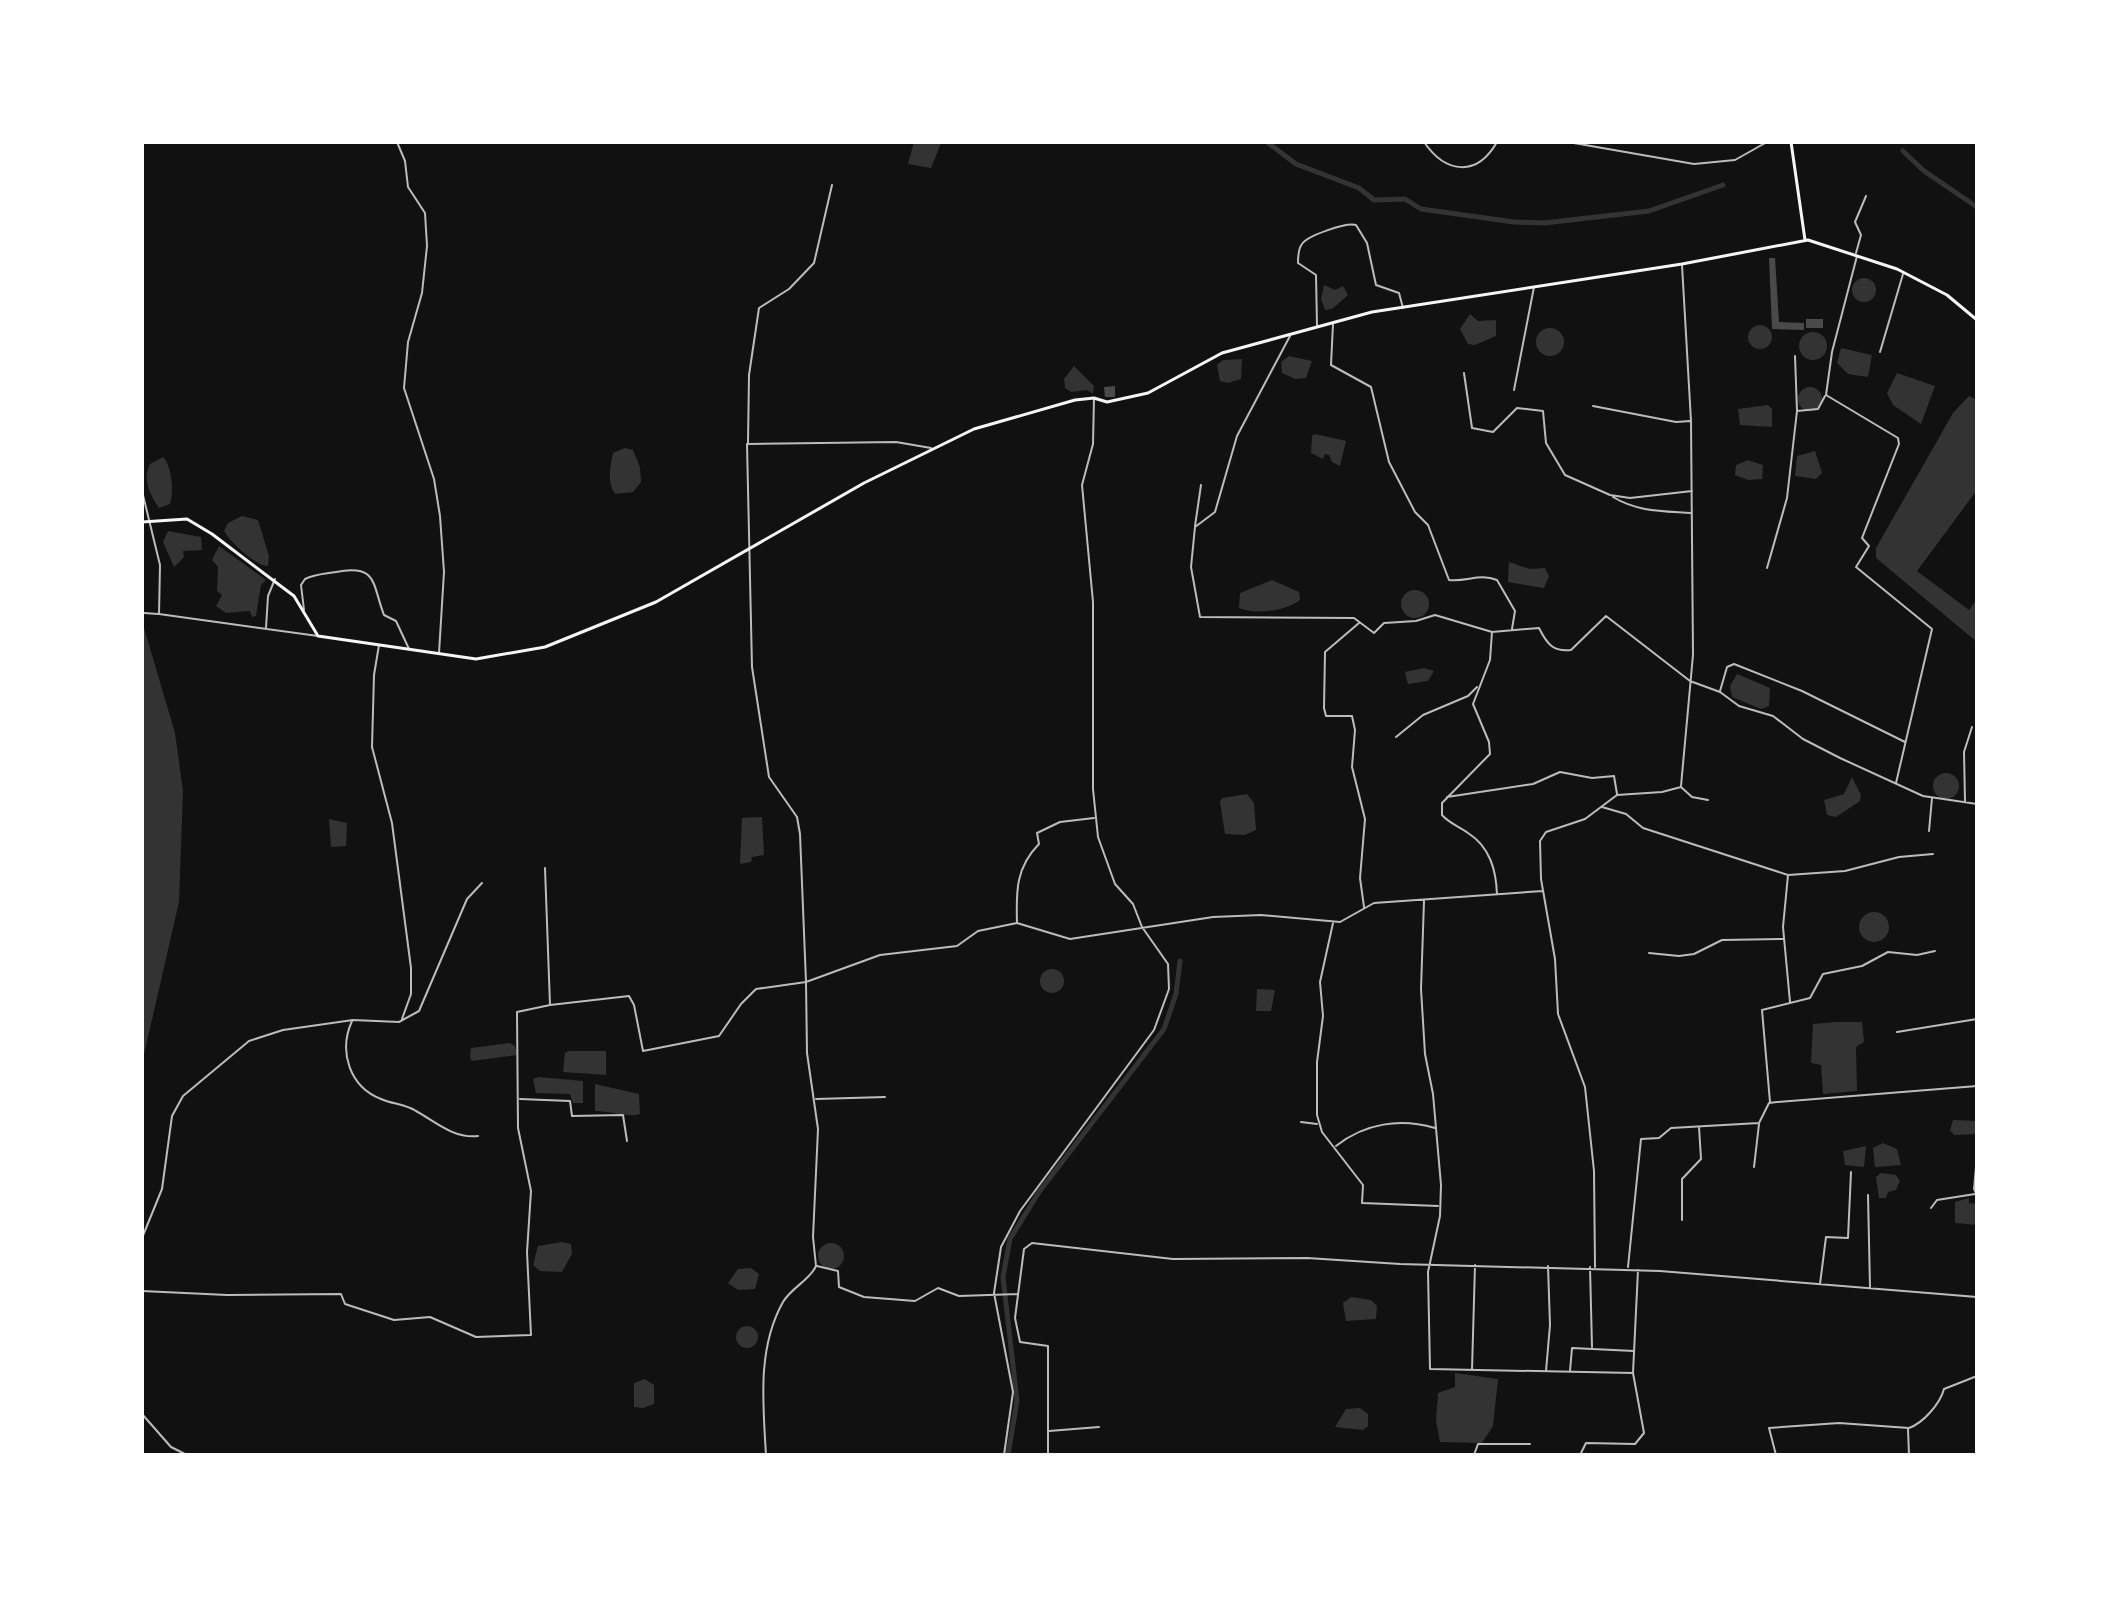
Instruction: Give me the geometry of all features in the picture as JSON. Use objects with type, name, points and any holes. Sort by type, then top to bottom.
[{"type":"main road","points":[[1791,142],[1805,240]]},
{"type":"main road","points":[[142,522],[187,519],[275,579],[294,596],[318,636],[476,659],[545,647],[656,602],[931,448],[974,429],[1075,400],[1094,398],[1107,402],[1148,393],[1222,353],[1333,323],[1403,308],[1682,264],[1805,240],[1856,254],[1904,273],[1947,295],[1977,320]]},
{"type":"street","points":[[397,142],[405,161],[408,187],[425,213],[427,246],[422,293],[408,342],[404,388],[434,479],[440,516],[444,572],[439,654]]},
{"type":"street","points":[[1424,142],[1449,167],[1463,170],[1476,166],[1497,142]]},
{"type":"street","points":[[1568,142],[1694,164],[1735,160],[1767,142]]},
{"type":"street","points":[[766,1455],[763,1367],[771,1331],[785,1298],[816,1266],[813,1237],[818,1129],[807,1053],[800,834],[797,817],[769,777],[752,667],[747,444],[749,375],[759,308],[789,289],[814,263],[832,185]]},
{"type":"street","points":[[1797,411],[1818,409],[1826,395],[1832,352],[1861,235],[1855,222],[1866,196]]},
{"type":"street","points":[[1317,327],[1316,275],[1298,263],[1300,247],[1306,240],[1348,223],[1356,225],[1367,243],[1376,285],[1399,293],[1403,308]]},
{"type":"street","points":[[1681,787],[1690,681],[1693,491],[1682,264]]},
{"type":"street","points":[[1880,352],[1904,273]]},
{"type":"street","points":[[1514,390],[1534,286]]},
{"type":"street","points":[[1333,323],[1331,365],[1371,387],[1389,462],[1415,512],[1428,525],[1449,580],[1467,581],[1479,576],[1497,580],[1515,611],[1512,630]]},
{"type":"street","points":[[1195,527],[1215,512],[1237,436],[1291,334]]},
{"type":"street","points":[[1767,568],[1787,498],[1797,411],[1795,356]]},
{"type":"street","points":[[1464,373],[1472,428],[1493,432],[1517,408],[1543,411],[1546,443],[1565,475],[1630,507],[1692,513]]},
{"type":"street","points":[[1826,395],[1898,438],[1899,444],[1862,538],[1869,546],[1856,567],[1932,629],[1896,786]]},
{"type":"street","points":[[1004,1455],[1013,1392],[996,1292],[1001,1247],[1020,1211],[1161,1015],[1171,974],[1168,964],[1142,927],[1133,904],[1115,884],[1096,818],[1093,602],[1082,485],[1093,444],[1094,398]]},
{"type":"street","points":[[1593,406],[1676,422],[1691,421]]},
{"type":"street","points":[[747,444],[896,442],[931,448]]},
{"type":"street","points":[[1201,485],[1191,567],[1200,617],[1308,616],[1361,621]]},
{"type":"street","points":[[142,491],[160,565],[159,614]]},
{"type":"street","points":[[1610,495],[1644,498],[1693,491]]},
{"type":"street","points":[[304,611],[306,600],[301,585],[305,579],[351,568],[363,570],[375,584],[384,615],[396,621],[409,650]]},
{"type":"street","points":[[266,629],[268,596],[275,579]]},
{"type":"street","points":[[144,613],[318,636]]},
{"type":"street","points":[[1361,621],[1369,633],[1374,633],[1384,623],[1416,621],[1435,615],[1492,632],[1539,628],[1547,643],[1559,651],[1571,650],[1606,616],[1690,681],[1720,692],[1739,706],[1773,716],[1803,739],[1896,786],[1932,797],[1977,804]]},
{"type":"street","points":[[1361,621],[1325,652],[1324,708],[1326,716],[1352,716],[1355,730],[1352,767],[1365,819],[1360,878],[1364,908]]},
{"type":"street","points":[[1492,632],[1490,660],[1473,704],[1489,742],[1490,754],[1442,803],[1442,815],[1478,841],[1496,870],[1497,895]]},
{"type":"street","points":[[379,645],[374,675],[372,747],[392,823],[411,968],[411,994],[402,1020]]},
{"type":"street","points":[[1720,692],[1725,671],[1730,664],[1734,664],[1802,691],[1905,742]]},
{"type":"street","points":[[1396,737],[1423,715],[1468,696],[1480,684]]},
{"type":"street","points":[[1965,802],[1964,752],[1972,727]]},
{"type":"street","points":[[1447,797],[1533,784],[1560,772],[1592,778],[1614,776],[1617,795]]},
{"type":"street","points":[[1591,1349],[1594,1171],[1585,1087],[1562,1031],[1543,891],[1540,841],[1546,832],[1585,819],[1617,795],[1662,792],[1681,787]]},
{"type":"street","points":[[1681,787],[1692,797],[1708,800]]},
{"type":"street","points":[[1929,831],[1932,797]]},
{"type":"street","points":[[1601,807],[1626,814],[1643,828],[1788,875],[1845,871],[1899,857],[1933,854]]},
{"type":"street","points":[[1017,923],[1019,871],[1023,861],[1039,844],[1037,833],[1060,822],[1096,818]]},
{"type":"street","points":[[545,868],[550,1005]]},
{"type":"street","points":[[1788,875],[1784,939],[1790,1004]]},
{"type":"street","points":[[142,1238],[162,1189],[172,1116],[183,1096],[249,1041],[283,1030],[353,1020],[402,1020],[419,1011],[467,899],[482,883]]},
{"type":"street","points":[[142,1291],[227,1295],[341,1294],[345,1304],[394,1320],[430,1317],[476,1337],[531,1335],[527,1252],[531,1191],[518,1128],[517,1012],[629,996],[634,1005],[643,1051],[719,1036],[741,1004],[756,989],[806,982],[880,955],[957,946],[978,931],[1017,923],[1070,939],[1142,927],[1252,916],[1346,921],[1374,903],[1543,891]]},
{"type":"street","points":[[1424,899],[1424,1036],[1436,1129],[1440,1206],[1427,1295],[1432,1330],[1430,1369],[1633,1373]]},
{"type":"street","points":[[1334,922],[1320,982],[1323,1004],[1315,1086],[1318,1125],[1363,1185],[1362,1203],[1440,1206]]},
{"type":"street","points":[[1649,953],[1679,956],[1694,954],[1722,940],[1784,939]]},
{"type":"street","points":[[1754,1167],[1759,1123],[1770,1103],[1762,1010],[1813,996],[1823,974],[1833,970],[1862,966],[1888,952],[1917,955],[1935,951]]},
{"type":"street","points":[[1897,1032],[1977,1019]]},
{"type":"street","points":[[353,1020],[347,1060],[350,1072],[364,1091],[413,1108],[465,1138],[478,1136]]},
{"type":"street","points":[[1770,1103],[1977,1086]]},
{"type":"street","points":[[815,1099],[885,1097]]},
{"type":"street","points":[[518,1099],[570,1101],[572,1116],[623,1115],[627,1141]]},
{"type":"street","points":[[1301,1122],[1318,1125]]},
{"type":"street","points":[[1335,1147],[1363,1130],[1388,1123],[1436,1129]]},
{"type":"street","points":[[1628,1269],[1632,1204],[1641,1160],[1641,1139],[1659,1138],[1671,1128],[1759,1123]]},
{"type":"street","points":[[1682,1220],[1682,1179],[1701,1159],[1699,1126]]},
{"type":"street","points":[[1931,1208],[1937,1200],[1976,1194],[1977,1156]]},
{"type":"street","points":[[1820,1285],[1826,1237],[1848,1238],[1851,1172]]},
{"type":"street","points":[[1868,1195],[1870,1289]]},
{"type":"street","points":[[1048,1455],[1048,1346],[1017,1340],[1018,1294],[1024,1249],[1032,1243],[1173,1259],[1307,1258],[1628,1269],[1977,1297]]},
{"type":"street","points":[[1472,1371],[1475,1265]]},
{"type":"street","points":[[816,1266],[838,1271],[839,1287],[864,1297],[915,1301],[938,1288],[959,1296],[996,1292],[1018,1294]]},
{"type":"street","points":[[1546,1372],[1550,1325],[1548,1266]]},
{"type":"street","points":[[1580,1455],[1586,1443],[1635,1444],[1641,1440],[1641,1404],[1633,1373],[1638,1270]]},
{"type":"street","points":[[1570,1372],[1572,1348],[1634,1351]]},
{"type":"street","points":[[1776,1455],[1769,1428],[1839,1423],[1909,1428],[1918,1425],[1939,1404],[1944,1389],[1977,1376]]},
{"type":"street","points":[[142,1414],[171,1447],[187,1455]]},
{"type":"street","points":[[1048,1431],[1099,1427]]},
{"type":"street","points":[[1909,1428],[1909,1455]]},
{"type":"street","points":[[1474,1455],[1478,1444],[1530,1444]]},
{"type":"shaded area","points":[[914,142],[941,143],[931,168],[908,164]]},
{"type":"shaded area","points":[[1864,278],[1873,281],[1876,290],[1873,299],[1864,302],[1855,299],[1852,290],[1855,281]]},
{"type":"shaded area","points":[[1324,285],[1335,290],[1343,286],[1348,295],[1332,309],[1325,310],[1321,299]]},
{"type":"shaded area","points":[[1470,314],[1478,321],[1496,320],[1496,336],[1475,345],[1468,344],[1460,329]]},
{"type":"shaded area","points":[[1760,325],[1769,328],[1772,337],[1769,346],[1760,349],[1751,346],[1748,337],[1751,328]]},
{"type":"shaded area","points":[[1550,328],[1560,332],[1564,342],[1560,352],[1550,356],[1540,352],[1536,342],[1540,332]]},
{"type":"shaded area","points":[[1813,332],[1823,336],[1827,346],[1823,356],[1813,360],[1803,356],[1799,346],[1803,336]]},
{"type":"shaded area","points":[[1841,348],[1872,355],[1868,377],[1848,374],[1837,363]]},
{"type":"shaded area","points":[[1289,356],[1312,361],[1306,378],[1295,379],[1282,373],[1281,362]]},
{"type":"shaded area","points":[[1242,359],[1241,379],[1228,383],[1220,381],[1217,365],[1223,360]]},
{"type":"shaded area","points":[[1074,366],[1094,386],[1093,394],[1087,390],[1071,392],[1065,388],[1064,379]]},
{"type":"shaded area","points":[[1897,373],[1935,386],[1921,424],[1893,405],[1887,393]]},
{"type":"shaded area","points":[[1810,387],[1818,391],[1822,399],[1818,407],[1810,411],[1802,407],[1798,399],[1802,391]]},
{"type":"shaded area","points":[[1969,396],[1977,400],[1977,490],[1917,571],[1969,610],[1977,599],[1977,642],[1876,558],[1876,548],[1953,413]]},
{"type":"shaded area","points":[[1768,405],[1772,409],[1772,427],[1740,425],[1738,409]]},
{"type":"shaded area","points":[[1315,434],[1346,441],[1340,466],[1332,462],[1329,455],[1325,454],[1323,459],[1311,453],[1312,436]]},
{"type":"shaded area","points":[[625,448],[633,450],[640,467],[641,482],[633,492],[615,494],[610,479],[613,453]]},
{"type":"shaded area","points":[[1815,451],[1822,473],[1816,479],[1795,476],[1797,456]]},
{"type":"shaded area","points":[[163,457],[170,472],[172,492],[170,504],[159,508],[150,492],[147,476],[150,464]]},
{"type":"shaded area","points":[[1748,460],[1763,465],[1762,479],[1748,480],[1735,475],[1736,465]]},
{"type":"shaded area","points":[[242,516],[258,520],[269,556],[268,566],[243,553],[224,531],[228,523]]},
{"type":"shaded area","points":[[168,531],[201,537],[202,550],[183,551],[184,557],[174,567],[163,542]]},
{"type":"shaded area","points":[[219,546],[266,580],[261,585],[256,616],[252,617],[250,611],[226,613],[216,606],[222,595],[217,591],[218,567],[212,560]]},
{"type":"shaded area","points":[[1509,562],[1530,569],[1545,568],[1549,576],[1544,588],[1508,582]]},
{"type":"shaded area","points":[[1272,580],[1299,592],[1300,600],[1271,611],[1239,608],[1240,593]]},
{"type":"shaded area","points":[[1415,590],[1425,594],[1429,604],[1425,614],[1415,618],[1405,614],[1401,604],[1405,594]]},
{"type":"shaded area","points":[[142,621],[175,733],[183,791],[179,902],[142,1063]]},
{"type":"shaded area","points":[[1424,668],[1434,671],[1428,681],[1408,684],[1405,672]]},
{"type":"shaded area","points":[[1737,674],[1770,688],[1769,706],[1761,709],[1732,697],[1730,686]]},
{"type":"shaded area","points":[[1946,773],[1956,776],[1959,786],[1956,796],[1946,799],[1936,796],[1933,786],[1936,776]]},
{"type":"shaded area","points":[[1852,777],[1861,795],[1860,801],[1836,817],[1827,815],[1824,800],[1844,794]]},
{"type":"shaded area","points":[[1247,794],[1254,803],[1256,830],[1245,835],[1225,834],[1222,798]]},
{"type":"shaded area","points":[[762,817],[764,855],[740,864],[742,818]]},
{"type":"shaded area","points":[[329,819],[347,823],[346,846],[331,847]]},
{"type":"shaded area","points":[[1874,912],[1880,913],[1888,921],[1888,933],[1880,941],[1874,942],[1868,941],[1860,933],[1859,927],[1860,921],[1868,913]]},
{"type":"shaded area","points":[[1052,969],[1063,976],[1064,981],[1057,992],[1052,993],[1041,986],[1040,981],[1047,970]]},
{"type":"shaded area","points":[[1257,989],[1275,990],[1271,1011],[1256,1011]]},
{"type":"shaded area","points":[[1862,1022],[1864,1042],[1856,1047],[1857,1091],[1823,1094],[1821,1065],[1811,1063],[1813,1024]]},
{"type":"shaded area","points":[[510,1043],[515,1046],[517,1055],[472,1061],[470,1058],[471,1048]]},
{"type":"shaded area","points":[[606,1051],[606,1075],[563,1072],[565,1053]]},
{"type":"shaded area","points":[[533,1079],[583,1081],[583,1103],[573,1103],[570,1094],[536,1093]]},
{"type":"shaded area","points":[[595,1084],[639,1094],[640,1114],[595,1111]]},
{"type":"shaded area","points":[[1953,1120],[1977,1121],[1977,1134],[1954,1135],[1950,1130]]},
{"type":"shaded area","points":[[1883,1143],[1897,1149],[1901,1165],[1875,1167],[1873,1148]]},
{"type":"shaded area","points":[[1866,1146],[1864,1167],[1845,1165],[1843,1151]]},
{"type":"shaded area","points":[[1881,1173],[1896,1175],[1900,1181],[1896,1190],[1888,1192],[1886,1198],[1879,1198],[1876,1177]]},
{"type":"shaded area","points":[[1969,1198],[1969,1203],[1977,1204],[1977,1225],[1955,1223],[1955,1202]]},
{"type":"shaded area","points":[[562,1242],[571,1244],[572,1254],[562,1272],[540,1271],[533,1265],[538,1246]]},
{"type":"shaded area","points":[[831,1243],[841,1246],[844,1256],[841,1266],[831,1269],[821,1266],[818,1256],[821,1246]]},
{"type":"shaded area","points":[[751,1268],[759,1274],[755,1289],[738,1290],[728,1283],[738,1269]]},
{"type":"shaded area","points":[[1351,1297],[1371,1300],[1377,1306],[1376,1319],[1346,1321],[1343,1303]]},
{"type":"shaded area","points":[[743,1326],[751,1326],[758,1337],[751,1348],[743,1348],[736,1341],[736,1333]]},
{"type":"shaded area","points":[[1455,1373],[1498,1379],[1493,1426],[1482,1443],[1440,1442],[1436,1421],[1438,1393],[1455,1387]]},
{"type":"shaded area","points":[[645,1379],[654,1385],[654,1404],[634,1407],[634,1383]]},
{"type":"shaded area","points":[[1360,1408],[1368,1414],[1368,1426],[1363,1430],[1335,1427],[1346,1409]]},
{"type":"building","points":[[1769,258],[1775,258],[1779,322],[1804,323],[1804,330],[1772,329]]},
{"type":"building","points":[[1806,319],[1823,319],[1823,328],[1806,328]]},
{"type":"building","points":[[1115,386],[1115,397],[1105,397],[1104,387]]},
{"type":"waterway","points":[[1267,142],[1296,164],[1359,188],[1374,200],[1405,199],[1421,209],[1514,222],[1544,223],[1649,211],[1723,185]]},
{"type":"waterway","points":[[1903,151],[1924,171],[1977,207]]},
{"type":"waterway","points":[[1008,1455],[1017,1401],[1003,1277],[1010,1239],[1039,1192],[1164,1029],[1176,994],[1180,961]]}]
